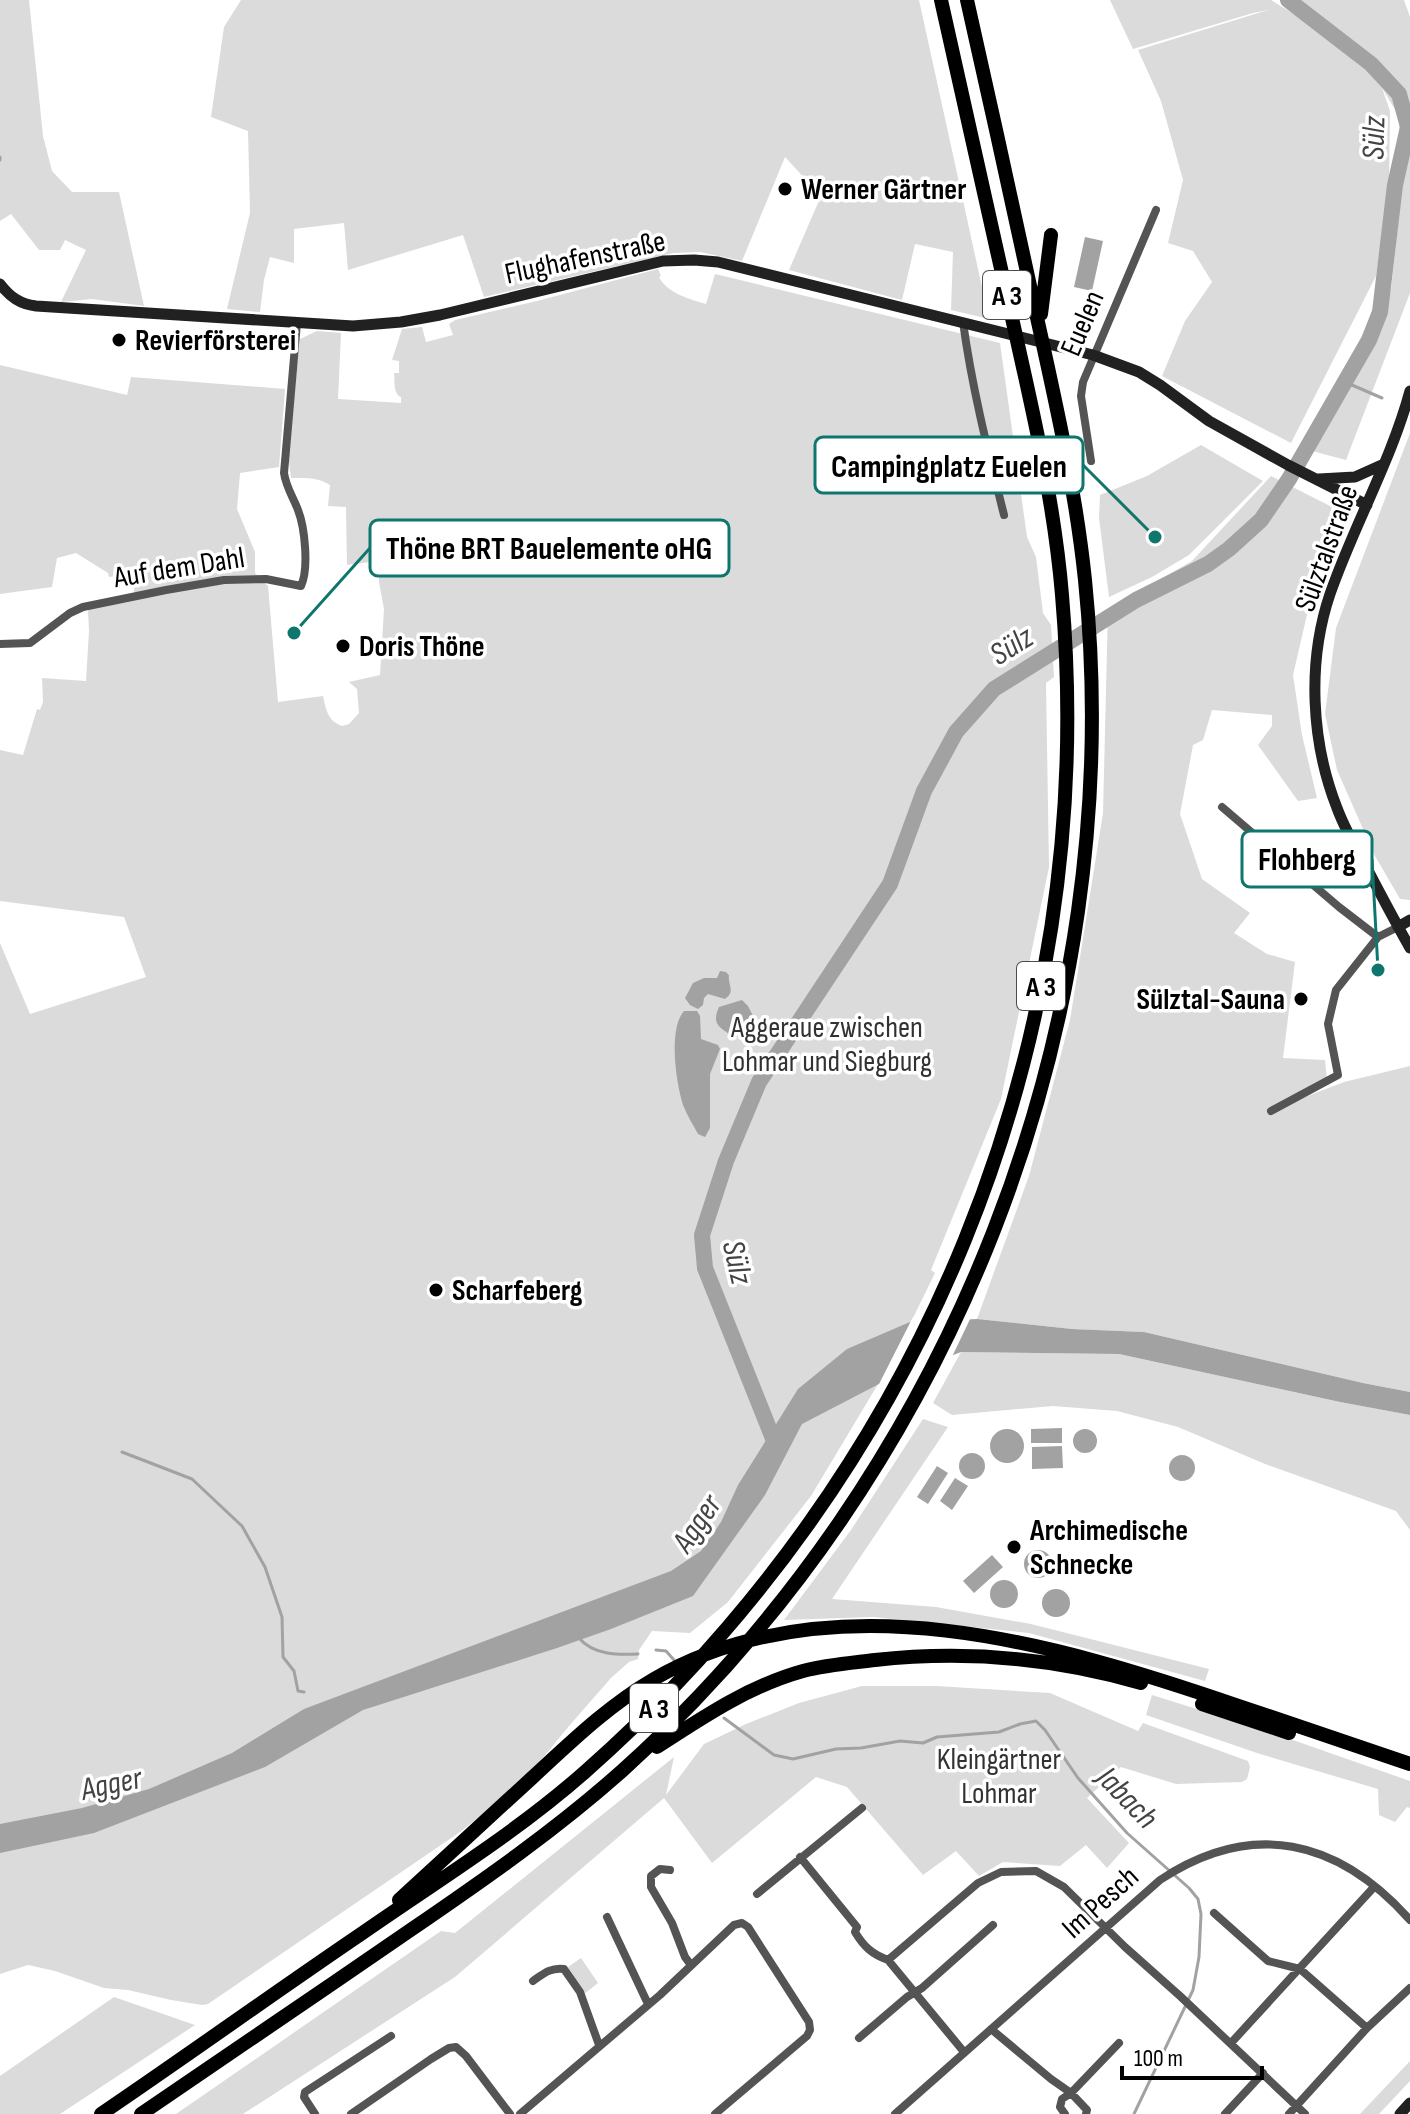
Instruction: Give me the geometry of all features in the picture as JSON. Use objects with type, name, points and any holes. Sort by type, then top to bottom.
[{"type":"highway","name":"A 3","points":[[101,2114],[541,1809],[660,1702],[737,1618],[834,1490],[904,1373],[954,1268],[987,1184],[1019,1083],[1047,954],[1063,823],[1067,691],[1062,593],[1041,447],[941,0]]},
{"type":"highway","name":"A 3","points":[[141,2114],[557,1826],[626,1767],[697,1698],[758,1631],[806,1571],[856,1499],[929,1376],[980,1267],[1005,1204],[1047,1071],[1074,940],[1085,847],[1091,754],[1091,674],[1079,529],[1064,441],[967,0]]},
{"type":"highway","points":[[1039,326],[1051,235]]},
{"type":"highway","points":[[366,1930],[597,1719],[634,1691],[696,1658],[751,1640],[809,1630],[884,1627],[958,1633],[1058,1651],[1410,1764]]},
{"type":"highway","points":[[626,1767],[733,1699],[802,1672],[839,1664],[903,1657],[996,1656],[1139,1678]]},
{"type":"highway","points":[[1163,1685],[1410,1774]]},
{"type":"main road","name":"Flughafenstraße","points":[[0,284],[11,296],[27,304],[353,326],[440,315],[639,266],[681,259],[706,261],[1093,355],[1139,372],[1209,421],[1319,479]]},
{"type":"main road","name":"Sülztalstraße","points":[[1410,391],[1324,613],[1316,668],[1317,726],[1326,777],[1337,811],[1410,948]]},
{"type":"main road","points":[[1319,479],[1355,477],[1384,464]]},
{"type":"main road","points":[[1319,479],[1367,505]]},
{"type":"main road","points":[[1398,927],[1410,920]]},
{"type":"main road","points":[[1400,2114],[1410,2103]]},
{"type":"street","name":"Euelen","points":[[1091,461],[1081,396],[1083,382],[1156,210]]},
{"type":"street","points":[[963,322],[968,361],[1004,515]]},
{"type":"street","name":"Auf dem Dahl","points":[[0,644],[30,643],[83,607],[166,590],[224,580],[266,579],[301,586],[306,572],[302,521],[284,473],[297,323]]},
{"type":"street","points":[[1222,807],[1236,813],[1339,907],[1378,937]]},
{"type":"street","points":[[1271,1111],[1338,1075],[1328,1024],[1336,990],[1378,937],[1398,927]]},
{"type":"street","points":[[757,1894],[862,1808]]},
{"type":"street","name":"Im Pesch","points":[[895,2114],[1167,1876],[1221,1849],[1260,1843],[1298,1848],[1335,1860],[1361,1875],[1410,1920]]},
{"type":"street","points":[[800,1857],[857,1927],[855,1932],[863,1945],[875,1955],[888,1960],[964,2052]]},
{"type":"street","points":[[670,1870],[660,1869],[651,1876],[651,1887],[691,1965]]},
{"type":"street","points":[[888,1960],[978,1883],[1001,1872],[1036,1871],[1064,1887],[1305,2114]]},
{"type":"street","points":[[1231,2043],[1374,1887]]},
{"type":"street","points":[[1214,1913],[1268,1961],[1300,1969],[1367,2028]]},
{"type":"street","points":[[607,1917],[648,2004]]},
{"type":"street","points":[[520,2114],[734,1925],[742,1923],[748,1927],[809,2022],[810,2030],[807,2036],[715,2114]]},
{"type":"street","points":[[859,2038],[993,1925]]},
{"type":"street","points":[[533,1981],[555,1968],[564,1969],[580,1992],[599,2045]]},
{"type":"street","points":[[1289,2114],[1367,2028],[1410,1988]]},
{"type":"street","points":[[991,2029],[1071,2093],[1087,2110],[1086,2114]]},
{"type":"street","points":[[315,2114],[304,2097],[305,2092],[391,2036]]},
{"type":"street","points":[[1065,2114],[1060,2107],[1062,2099],[1119,2043]]},
{"type":"street","points":[[351,2114],[443,2052],[456,2047],[510,2114]]},
{"type":"street","points":[[1225,2114],[1263,2073]]},
{"type":"green space","points":[[0,0],[29,0],[43,136],[52,171],[72,192],[119,192],[144,306],[92,299],[61,302],[86,250],[65,240],[60,250],[39,250],[11,214],[0,221]]},
{"type":"green space","points":[[241,0],[919,0],[989,319],[951,310],[953,252],[915,244],[902,300],[789,270],[821,196],[785,157],[742,261],[700,252],[673,253],[484,297],[463,235],[348,270],[344,223],[294,229],[294,263],[270,257],[260,312],[227,309],[250,213],[248,131],[211,117],[224,27]]},
{"type":"green space","points":[[1110,0],[1271,0],[1308,23],[1306,10],[1290,0],[1404,0],[1410,17],[1410,293],[1346,460],[1312,451],[1391,290],[1402,186],[1399,116],[1382,88],[1390,111],[1389,188],[1376,276],[1291,443],[1162,376],[1185,321],[1212,282],[1193,251],[1168,243],[1183,180],[1161,101],[1138,50],[1268,10],[1133,49]]},
{"type":"green space","name":"Aggeraue zwischen Lohmar und Siegburg","points":[[658,269],[659,277],[667,287],[679,295],[706,304],[715,274],[1000,343],[1027,537],[1036,557],[1043,613],[1051,625],[1054,677],[1046,683],[1049,867],[1001,1099],[931,1270],[935,1273],[893,1359],[811,1496],[728,1602],[690,1633],[652,1631],[639,1650],[638,1659],[629,1662],[611,1678],[523,1782],[460,1832],[208,2004],[104,1988],[28,1965],[0,1974],[0,943],[30,1014],[146,977],[124,917],[0,901],[0,750],[23,755],[37,709],[40,710],[43,702],[42,678],[86,681],[88,610],[135,596],[131,574],[109,577],[108,573],[76,553],[57,558],[52,587],[0,594],[0,365],[127,395],[131,377],[285,389],[279,467],[240,473],[237,509],[255,552],[255,573],[268,586],[278,702],[323,696],[331,718],[342,726],[349,724],[359,713],[357,689],[349,682],[380,675],[384,609],[378,561],[347,565],[346,507],[328,506],[330,485],[325,482],[291,478],[288,455],[300,339],[317,331],[341,333],[338,399],[401,403],[394,373],[399,373],[399,361],[392,360],[402,329],[422,327],[426,342],[453,335],[449,324],[455,320]]},
{"type":"green space","points":[[1410,433],[1410,900],[1400,899],[1375,856],[1337,770],[1325,714],[1336,628]]},
{"type":"green space","points":[[1201,445],[1263,481],[1189,555],[1109,597],[1099,518],[1100,495],[1147,476]]},
{"type":"green space","points":[[1271,476],[1332,507],[1293,675],[1302,735],[1317,798],[1298,801],[1258,745],[1272,726],[1272,715],[1212,710],[1203,740],[1193,745],[1180,814],[1202,879],[1250,913],[1234,933],[1267,954],[1295,962],[1283,1058],[1325,1060],[1327,1080],[1279,1107],[1344,1082],[1410,1066],[1410,1392],[1144,1332],[1072,1329],[977,1319],[1029,1176],[1070,1020],[1103,813],[1108,609],[1192,561]]},
{"type":"green space","points":[[961,1352],[1119,1354],[1410,1415],[1410,1530],[1396,1511],[1265,1464],[1178,1427],[1117,1411],[1053,1406],[952,1415],[933,1403]]},
{"type":"green space","points":[[923,1419],[948,1427],[832,1599],[936,1607],[1031,1624],[1209,1669],[1205,1681],[1029,1633],[873,1617],[784,1620],[851,1530]]},
{"type":"green space","name":"Kleingärtner Lohmar","points":[[862,1686],[936,1686],[1050,1693],[1138,1731],[1143,1723],[1248,1761],[1250,1767],[1247,1779],[1242,1782],[1176,1784],[1121,1767],[1087,1798],[1129,1843],[1107,1868],[1086,1845],[1060,1866],[1003,1862],[979,1876],[956,1851],[923,1875],[847,1787],[816,1777],[712,1863],[664,1798],[455,1977],[243,2114],[176,2114],[441,1931],[455,1933],[674,1757],[666,1795],[704,1744],[799,1703]]},
{"type":"green space","points":[[1152,1695],[1410,1781],[1410,1808],[1407,1807],[1395,1822],[1379,1815],[1378,1789],[1260,1754],[1146,1715]]},
{"type":"green space","points":[[581,1958],[598,1983],[584,1994],[568,1967]]},
{"type":"green space","points":[[114,1997],[195,2025],[60,2114],[0,2114],[0,2076]]},
{"type":"green space","points":[[1410,2061],[1410,2081],[1379,2114],[1360,2114]]},
{"type":"shaded area","points":[[1085,237],[1103,241],[1092,291],[1074,287]]},
{"type":"shaded area","points":[[720,971],[729,975],[731,990],[728,997],[725,999],[708,994],[698,1009],[690,1005],[685,998],[693,983],[704,978],[717,978]]},
{"type":"shaded area","points":[[742,1000],[754,1018],[742,1036],[733,1037],[716,1022],[717,1013],[719,1007]]},
{"type":"shaded area","points":[[684,1011],[697,1011],[701,1039],[718,1045],[720,1049],[710,1074],[710,1128],[705,1137],[698,1134],[688,1116],[678,1084],[676,1030]]},
{"type":"shaded area","points":[[977,1319],[1072,1329],[1144,1332],[1410,1392],[1410,1415],[1119,1354],[961,1352],[879,1384],[802,1424],[765,1495],[693,1596],[557,1648],[363,1710],[265,1767],[94,1833],[0,1853],[0,1824],[82,1808],[149,1789],[232,1753],[304,1709],[671,1571],[701,1551],[798,1389],[847,1349],[910,1322]]},
{"type":"shaded area","points":[[1062,1428],[1062,1443],[1031,1443],[1031,1429]]},
{"type":"shaded area","points":[[1007,1429],[1019,1434],[1024,1446],[1019,1458],[1007,1463],[995,1458],[990,1446],[995,1434]]},
{"type":"shaded area","points":[[1080,1429],[1090,1429],[1097,1436],[1097,1446],[1090,1453],[1080,1453],[1073,1446],[1073,1436]]},
{"type":"shaded area","points":[[1062,1446],[1063,1468],[1032,1469],[1032,1447]]},
{"type":"shaded area","points":[[972,1453],[981,1457],[985,1466],[981,1475],[972,1479],[963,1475],[959,1466],[963,1457]]},
{"type":"shaded area","points":[[1182,1455],[1191,1459],[1195,1468],[1191,1477],[1182,1481],[1173,1477],[1169,1468],[1173,1459]]},
{"type":"shaded area","points":[[937,1466],[948,1473],[928,1504],[917,1497]]},
{"type":"shaded area","points":[[955,1478],[968,1486],[952,1510],[940,1501]]},
{"type":"shaded area","points":[[1038,1550],[1048,1554],[1052,1564],[1048,1574],[1038,1578],[1028,1574],[1024,1564],[1028,1554]]},
{"type":"shaded area","points":[[992,1555],[1003,1567],[974,1593],[963,1581]]},
{"type":"shaded area","points":[[1004,1580],[1014,1584],[1018,1594],[1014,1604],[1004,1608],[994,1604],[990,1594],[994,1584]]},
{"type":"shaded area","points":[[1056,1589],[1066,1593],[1070,1603],[1066,1613],[1056,1617],[1046,1613],[1042,1603],[1046,1593]]},
{"type":"pier","points":[[972,1315],[950,1361],[876,1390],[913,1317]]},
{"type":"waterway","name":"Sülz","points":[[776,1446],[705,1268],[702,1235],[726,1161],[759,1082],[890,884],[924,791],[956,732],[994,689],[1136,600],[1208,564],[1261,520],[1289,479],[1369,340],[1380,312],[1395,185],[1408,127],[1399,94],[1371,64],[1288,0]]},
{"type":"waterway","points":[[1345,382],[1382,398]]},
{"type":"waterway","points":[[122,1452],[192,1479],[242,1526],[265,1567],[282,1617],[283,1657],[294,1671],[298,1691],[304,1692]]},
{"type":"waterway","name":"Jabach","points":[[579,1638],[599,1651],[638,1654]]},
{"type":"waterway","name":"Jabach","points":[[656,1650],[666,1651],[674,1660]]},
{"type":"waterway","name":"Jabach","points":[[724,1718],[774,1755],[793,1759],[836,1749],[900,1741],[923,1743],[937,1737],[999,1732],[1036,1721],[1078,1778],[1127,1833],[1198,1899],[1201,1914],[1199,1957],[1193,1990],[1134,2114]]},
{"type":"place","name":"Werner Gärtner","points":[[785,189]]},
{"type":"place","name":"Revierförsterei","points":[[119,340]]},
{"type":"place","name":"Campingplatz Euelen","points":[[1155,537]]},
{"type":"place","name":"Thöne BRT Bauelemente oHG","points":[[294,633]]},
{"type":"place","name":"Doris Thöne","points":[[343,646]]},
{"type":"place","name":"Flohberg","points":[[1378,970]]},
{"type":"place","name":"Sülztal-Sauna","points":[[1301,999]]},
{"type":"place","name":"Scharfeberg","points":[[436,1290]]},
{"type":"place","name":"Archimedische Schnecke","points":[[1014,1547]]},
{"type":"water label","name":"Agger","points":[[696,1523]]},
{"type":"water label","name":"Agger","points":[[111,1783]]}]
